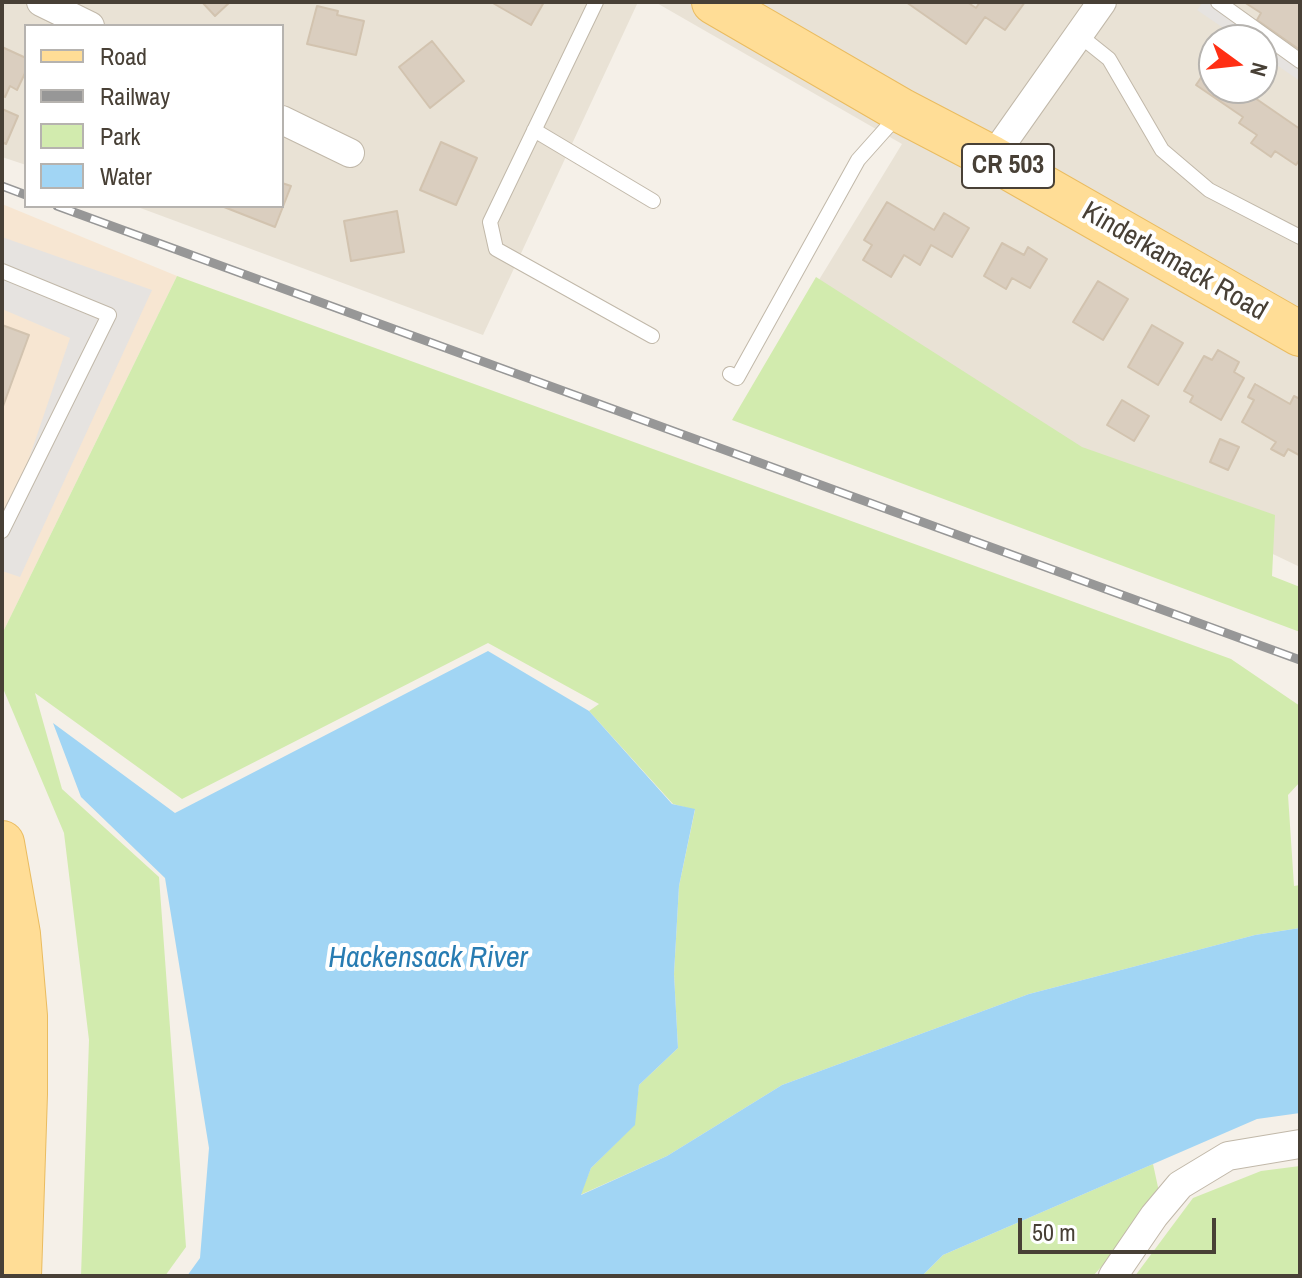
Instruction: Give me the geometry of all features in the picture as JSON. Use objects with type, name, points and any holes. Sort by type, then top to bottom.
[{"type":"main road","name":"Kinderkamack Road","points":[[714,2],[1300,334]]},
{"type":"main road","points":[[2,843],[18,934],[25,1016],[19,1276]]},
{"type":"street","points":[[41,2],[86,24]]},
{"type":"street","points":[[992,158],[1102,2]]},
{"type":"street","points":[[284,121],[350,153]]},
{"type":"street","points":[[1113,1276],[1154,1216],[1180,1185],[1228,1156],[1300,1144]]},
{"type":"lane","points":[[596,2],[490,222],[496,249],[652,336]]},
{"type":"lane","points":[[1218,2],[1300,61]]},
{"type":"lane","points":[[1079,35],[1109,59],[1162,150],[1209,190],[1300,237]]},
{"type":"lane","points":[[730,374],[737,378],[858,160],[902,111]]},
{"type":"lane","points":[[534,130],[653,201]]},
{"type":"lane","points":[[2,271],[109,315],[2,531]]},
{"type":"shaded area","points":[[2,2],[638,2],[483,335],[140,208],[284,208],[284,24],[24,24],[24,164],[2,157]]},
{"type":"shaded area","points":[[655,2],[1300,2],[1300,567],[792,324],[902,144]]},
{"type":"shaded area","points":[[1203,2],[1210,2],[1242,24],[1218,24],[1197,10]]},
{"type":"shaded area","points":[[1278,48],[1300,63],[1300,81],[1278,66]]},
{"type":"shaded area","points":[[2,204],[177,276],[2,634]]},
{"type":"shaded area","points":[[2,237],[152,290],[20,577],[2,571],[2,538],[70,338],[2,309]]},
{"type":"green space","points":[[177,276],[1231,659],[1300,706],[1300,782],[1288,795],[1294,886],[1300,885],[1300,928],[1255,935],[1029,994],[782,1085],[667,1156],[580,1195],[591,1168],[634,1125],[639,1085],[678,1048],[674,974],[679,886],[695,810],[673,804],[589,711],[599,704],[488,643],[182,799],[35,693],[62,789],[159,877],[186,1247],[165,1276],[81,1276],[89,1040],[64,833],[2,686],[2,634]]},
{"type":"green space","points":[[816,277],[1082,447],[1275,515],[1272,576],[1300,587],[1300,632],[732,420]]},
{"type":"green space","points":[[1153,1164],[1161,1201],[1093,1276],[922,1276],[943,1255]]},
{"type":"green space","points":[[1300,1166],[1300,1276],[1135,1276],[1193,1198],[1261,1171]]},
{"type":"water","name":"Hackensack River","points":[[488,651],[589,711],[672,804],[695,809],[679,886],[674,974],[678,1048],[639,1085],[635,1125],[591,1168],[581,1195],[667,1156],[782,1085],[1029,994],[1255,935],[1300,928],[1300,1113],[1257,1119],[943,1255],[922,1276],[187,1276],[200,1258],[209,1148],[165,878],[81,797],[53,723],[175,813]]},
{"type":"building","points":[[202,2],[230,2],[215,16]]},
{"type":"building","points":[[491,2],[544,2],[531,25]]},
{"type":"building","points":[[906,2],[967,2],[976,8],[980,2],[1025,2],[1005,30],[985,17],[966,44]]},
{"type":"building","points":[[1244,2],[1300,2],[1300,50],[1278,35],[1278,24],[1263,24],[1257,20],[1261,13]]},
{"type":"building","points":[[317,6],[338,11],[337,15],[364,21],[356,55],[307,44]]},
{"type":"building","points":[[432,41],[464,81],[430,108],[399,67]]},
{"type":"building","points":[[2,47],[24,57],[24,75],[17,90],[10,86],[5,97],[2,95]]},
{"type":"building","points":[[1224,104],[1264,104],[1300,129],[1300,159],[1296,165],[1275,151],[1271,157],[1251,143],[1257,135],[1239,123],[1243,117]]},
{"type":"building","points":[[2,109],[18,116],[6,144],[2,142]]},
{"type":"building","points":[[441,142],[477,158],[456,205],[420,190]]},
{"type":"building","points":[[284,184],[291,186],[284,204]]},
{"type":"building","points":[[887,202],[934,230],[944,213],[969,228],[952,257],[931,245],[920,265],[904,255],[891,277],[863,260],[872,245],[864,240]]},
{"type":"building","points":[[227,208],[282,208],[275,227]]},
{"type":"building","points":[[397,211],[404,252],[351,261],[344,221]]},
{"type":"building","points":[[1002,243],[1024,255],[1028,247],[1047,259],[1030,288],[1012,278],[1006,289],[984,276]]},
{"type":"building","points":[[1098,281],[1128,299],[1103,340],[1073,322]]},
{"type":"building","points":[[2,325],[29,335],[2,409]]},
{"type":"building","points":[[1152,325],[1183,343],[1158,385],[1128,367]]},
{"type":"building","points":[[1218,350],[1239,362],[1234,372],[1244,378],[1221,420],[1190,402],[1193,396],[1184,391],[1204,356],[1212,360]]},
{"type":"building","points":[[1255,384],[1290,404],[1294,396],[1300,399],[1299,455],[1288,449],[1284,456],[1271,449],[1276,442],[1242,422],[1254,400],[1248,397]]},
{"type":"building","points":[[1122,400],[1149,416],[1134,441],[1107,425]]},
{"type":"building","points":[[1220,439],[1239,447],[1228,470],[1210,462]]},
{"type":"railway","points":[[2,186],[24,194]]},
{"type":"railway","points":[[62,208],[1300,660]]}]
